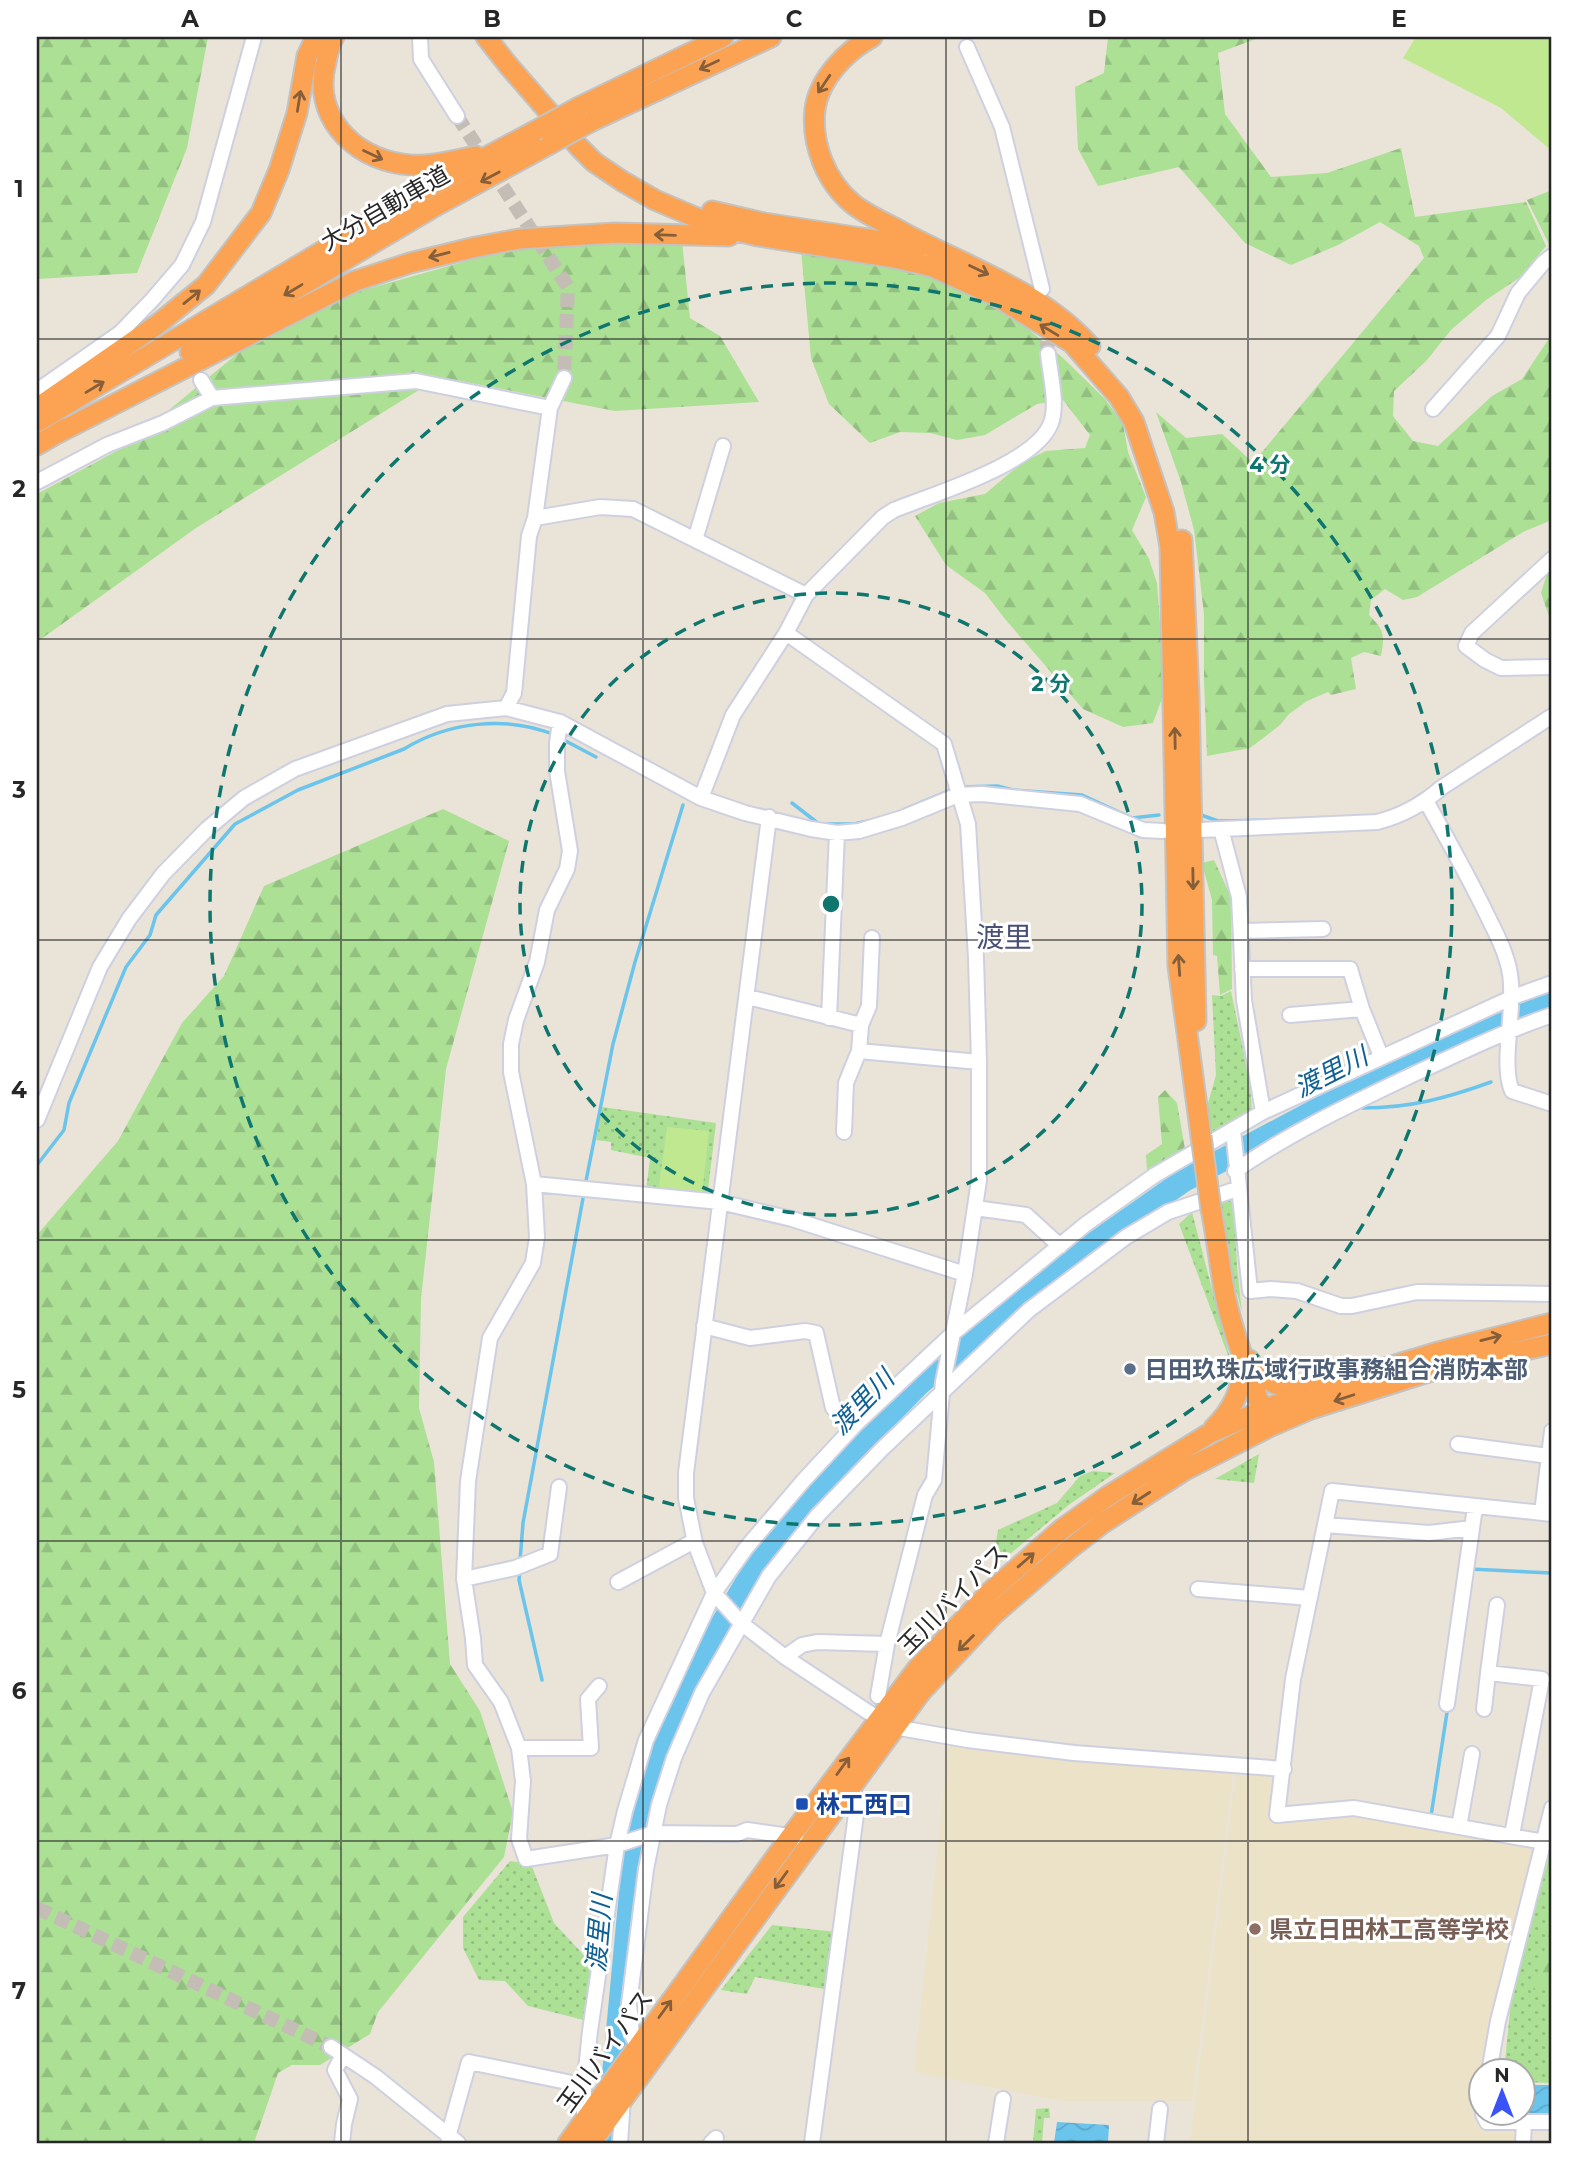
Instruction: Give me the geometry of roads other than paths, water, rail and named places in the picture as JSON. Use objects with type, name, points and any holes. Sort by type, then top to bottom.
[{"type":"highway","points":[[37,408],[158,324],[206,285],[261,213],[294,124],[307,57],[316,37]]},
{"type":"highway","points":[[334,37],[324,67],[322,93],[330,117],[348,140],[363,151],[380,160],[403,165],[431,165],[501,150]]},
{"type":"highway","points":[[486,37],[594,162],[622,181],[680,212],[716,226],[933,267],[993,295],[1072,343],[1119,397],[1135,422],[1164,512],[1170,547],[1178,966],[1196,1106],[1220,1249],[1223,1283],[1242,1351],[1266,1419]]},
{"type":"highway","points":[[499,37],[535,84],[587,141],[628,172],[677,199],[710,211],[764,223],[934,249]]},
{"type":"highway","name":"大分自動車道","points":[[37,445],[432,208],[550,144],[585,114],[723,37]]},
{"type":"highway","name":"大分自動車道","points":[[37,422],[423,191],[535,131],[585,114],[771,37]]},
{"type":"highway","points":[[872,37],[841,61],[818,91],[815,113],[816,143],[832,180],[853,204],[934,249],[987,273],[1067,322],[1135,401],[1162,463],[1175,503],[1186,578],[1196,1106]]},
{"type":"highway","points":[[56,434],[355,281],[410,263],[519,239],[615,233],[758,236]]},
{"type":"highway","name":"玉川バイパス","points":[[591,2143],[623,2097],[645,2052],[791,1836],[886,1723],[920,1692],[993,1615],[1068,1549],[1103,1523],[1308,1391],[1411,1359],[1552,1323]]},
{"type":"highway","name":"玉川バイパス","points":[[568,2143],[625,2064],[645,2052],[852,1786],[886,1723],[933,1651],[990,1592],[1062,1530],[1108,1496],[1210,1433],[1311,1409],[1438,1369],[1552,1344]]},
{"type":"highway","points":[[1242,1351],[1259,1374],[1271,1383],[1308,1391]]},
{"type":"highway","points":[[1210,1433],[1227,1415],[1241,1387],[1242,1351]]},
{"type":"street","points":[[37,391],[156,306],[203,222],[254,37]]},
{"type":"street","points":[[420,37],[421,59],[457,116]]},
{"type":"street","points":[[967,47],[1002,127],[1042,289]]},
{"type":"street","points":[[1433,409],[1498,336],[1518,293],[1552,256]]},
{"type":"street","points":[[701,798],[733,715],[786,633],[806,595],[883,517],[894,510],[1012,462],[1044,435],[1051,422],[1048,354]]},
{"type":"street","points":[[506,708],[514,693],[529,536],[535,518],[550,408],[564,378]]},
{"type":"street","points":[[201,380],[212,398]]},
{"type":"street","points":[[37,482],[107,444],[163,423],[212,398],[416,382],[550,408]]},
{"type":"street","points":[[695,540],[723,446]]},
{"type":"street","points":[[535,518],[600,507],[633,509],[806,595]]},
{"type":"street","points":[[1552,559],[1472,633],[1466,646],[1502,668],[1552,667]]},
{"type":"street","points":[[786,633],[944,744],[968,824],[979,1062],[979,1180],[965,1274],[943,1386],[934,1480],[925,1496],[887,1644],[878,1696]]},
{"type":"street","points":[[37,1120],[100,967],[129,919],[163,874],[207,829],[243,798],[295,769],[447,714],[506,708],[701,798],[745,813],[811,829],[836,833],[859,831],[902,818],[957,790],[1080,804],[1143,830],[1163,831]]},
{"type":"street","points":[[1200,830],[1377,822],[1391,818],[1426,801],[1441,788],[1552,716]]},
{"type":"street","points":[[559,732],[557,771],[570,851],[567,869],[547,909],[537,962],[516,1020],[511,1044],[511,1072],[534,1184],[537,1237],[533,1263],[490,1338],[468,1481],[464,1578],[475,1665],[501,1702],[519,1748],[523,1781],[519,1839],[526,1859],[617,1845],[654,1833],[737,1834],[747,1830],[812,1839]]},
{"type":"street","points":[[1426,801],[1465,870],[1504,950],[1513,997],[1507,1078],[1512,1091],[1552,1104]]},
{"type":"street","points":[[769,817],[686,1473],[686,1499],[694,1541],[714,1593],[741,1623],[785,1657],[886,1723],[968,1740],[1074,1753],[1284,1769]]},
{"type":"street","points":[[1221,830],[1239,897],[1244,1000],[1263,1112]]},
{"type":"street","points":[[829,1018],[836,833]]},
{"type":"street","points":[[1241,931],[1323,929]]},
{"type":"street","points":[[844,1132],[846,1083],[859,1051],[861,1025],[869,1006],[872,938]]},
{"type":"street","points":[[1242,969],[1350,969],[1362,1009],[1381,1056]]},
{"type":"street","points":[[584,2121],[584,2089],[617,1845],[646,1740],[714,1593],[746,1548],[856,1424],[952,1335],[1086,1224],[1156,1175],[1263,1112],[1513,997],[1552,983]]},
{"type":"street","points":[[748,997],[861,1025]]},
{"type":"street","points":[[1290,1016],[1362,1009]]},
{"type":"street","points":[[1235,1171],[1269,1147],[1354,1102],[1511,1029],[1552,1015]]},
{"type":"street","points":[[859,1051],[979,1062]]},
{"type":"street","points":[[1233,1130],[1235,1171],[1250,1291],[1297,1291],[1341,1307],[1352,1307],[1417,1292],[1552,1294]]},
{"type":"street","points":[[534,1184],[720,1202],[792,1219],[965,1274]]},
{"type":"street","points":[[645,2052],[632,2035],[629,2004],[644,1882],[659,1805],[684,1733],[702,1693],[769,1576],[818,1515],[943,1386],[1029,1310],[1126,1237],[1175,1209],[1237,1189]]},
{"type":"street","points":[[975,1208],[1026,1215],[1059,1246]]},
{"type":"street","points":[[704,1326],[750,1338],[805,1331],[817,1333],[833,1408]]},
{"type":"street","points":[[1544,1842],[1354,1808],[1277,1815],[1293,1679],[1332,1491],[1547,1514],[1552,1431]]},
{"type":"street","points":[[1458,1444],[1549,1456]]},
{"type":"street","points":[[464,1578],[519,1566],[551,1554],[559,1487]]},
{"type":"street","points":[[1447,1704],[1475,1507]]},
{"type":"street","points":[[1325,1525],[1429,1532],[1472,1528]]},
{"type":"street","points":[[618,1582],[694,1541]]},
{"type":"street","points":[[1198,1589],[1310,1598]]},
{"type":"street","points":[[1484,1709],[1497,1605]]},
{"type":"street","points":[[785,1657],[802,1645],[817,1642],[887,1644]]},
{"type":"street","points":[[1488,1673],[1547,1676],[1513,1835]]},
{"type":"street","points":[[519,1748],[591,1748],[588,1699],[600,1686]]},
{"type":"street","points":[[1459,1826],[1472,1754]]},
{"type":"street","points":[[812,2143],[857,1807],[852,1786]]},
{"type":"street","points":[[1491,2058],[1498,2021],[1552,1808]]},
{"type":"street","points":[[342,2143],[350,2099],[335,2070],[337,2051],[376,2077],[453,2140],[469,2062],[576,2084],[584,2089]]},
{"type":"street","points":[[620,2143],[623,2097]]},
{"type":"street","points":[[996,2143],[1003,2099]]},
{"type":"street","points":[[1156,2143],[1160,2109]]},
{"type":"water","points":[[1536,2085],[1552,2085],[1552,2116],[1536,2116]]},
{"type":"water","points":[[1057,2122],[1109,2125],[1108,2143],[1054,2143]]},
{"type":"waterway","points":[[37,1165],[64,1130],[69,1103],[126,967],[150,935],[156,915],[235,824],[298,790],[458,727],[478,724],[517,725],[555,735]]},
{"type":"waterway","points":[[562,739],[596,757]]},
{"type":"waterway","points":[[960,787],[997,786],[1013,790],[1082,795],[1132,818],[1159,815]]},
{"type":"waterway","points":[[1408,803],[1431,788]]},
{"type":"waterway","points":[[905,809],[953,789]]},
{"type":"waterway","points":[[792,803],[819,824],[854,824],[868,821]]},
{"type":"waterway","points":[[585,1186],[613,1044],[683,805]]},
{"type":"waterway","points":[[1201,815],[1218,821],[1274,820]]},
{"type":"waterway","name":"渡里川","points":[[607,2143],[634,1855],[639,1826],[663,1746],[716,1634],[755,1568],[821,1485],[918,1385],[1032,1287],[1183,1181],[1339,1098],[1503,1020],[1552,1002]]},
{"type":"waterway","points":[[1363,1108],[1428,1101],[1491,1082]]},
{"type":"waterway","points":[[520,1561],[523,1523],[584,1193]]},
{"type":"waterway","points":[[520,1569],[519,1580],[542,1680]]},
{"type":"waterway","points":[[1470,1569],[1552,1573]]},
{"type":"waterway","points":[[1431,1816],[1448,1706]]},
{"type":"tunnel","points":[[457,116],[568,287],[564,378]]},
{"type":"tunnel","points":[[1045,320],[1048,354]]},
{"type":"tunnel","points":[[37,1908],[331,2047]]},
{"type":"place","name":"日田玖珠広域行政事務組合消防本部","points":[[1130,1369]]},
{"type":"place","name":"林工西口","points":[[802,1804]]},
{"type":"place","name":"県立日田林工高等学校","points":[[1255,1929]]},
{"type":"district","name":"渡里","points":[[1004,937]]}]
